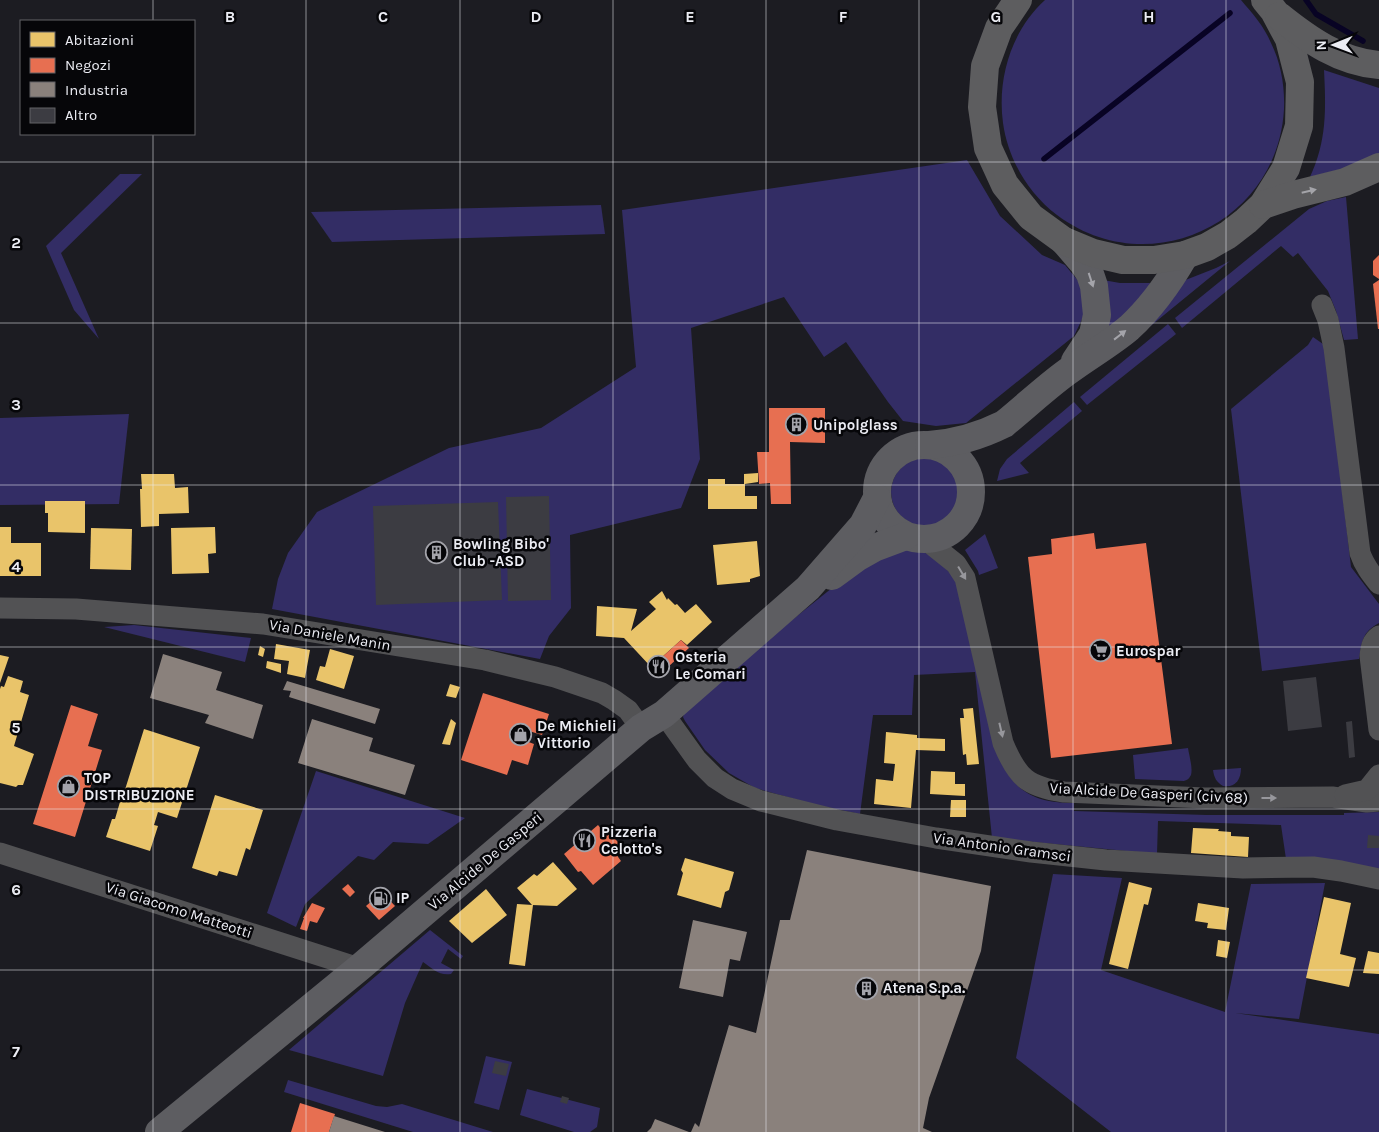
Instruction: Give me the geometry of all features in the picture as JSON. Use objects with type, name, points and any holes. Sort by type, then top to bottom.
[{"type":"main road","points":[[1018,0],[999,28],[985,66],[982,107],[988,148],[1005,185],[1031,217],[1064,241],[1083,263],[1090,274],[1094,286],[1097,315],[1093,334],[1066,373]]},
{"type":"main road","points":[[1064,241],[1093,253],[1123,260],[1154,260],[1185,255],[1207,247],[1228,235],[1263,205],[1286,168],[1299,126],[1300,82],[1289,39],[1270,6]]},
{"type":"main road","points":[[1270,6],[1300,32],[1324,48],[1350,60],[1379,65]]},
{"type":"main road","points":[[1263,205],[1293,195],[1345,182],[1379,167]]},
{"type":"main road","points":[[929,445],[950,453],[966,470],[970,481],[970,499],[964,517],[952,530],[944,535],[916,538],[897,532],[886,521],[879,508],[877,485],[887,463],[905,449],[917,446],[951,443],[968,439],[1004,424],[1066,373],[1130,327],[1153,302],[1185,255]]},
{"type":"main road","points":[[970,481],[984,452],[1004,424]]},
{"type":"main road","name":"Via Alcide De Gasperi","points":[[159,1132],[358,968],[808,588],[863,525],[877,498]]},
{"type":"main road","name":"Via Alcide De Gasperi","points":[[808,588],[835,574],[874,548],[916,538]]},
{"type":"street","points":[[1289,39],[1303,50],[1348,71],[1379,79]]},
{"type":"street","points":[[1345,182],[1379,184]]},
{"type":"street","points":[[1322,305],[1328,320],[1334,348],[1360,553],[1369,572],[1379,584]]},
{"type":"street","name":"Via Alcide De Gasperi (civ 68)","points":[[916,538],[956,564],[966,578],[1004,743],[1012,763],[1022,776],[1036,786],[1064,792],[1188,797],[1332,797],[1367,802],[1379,801]]},
{"type":"street","name":"Via Daniele Manin","points":[[0,608],[76,609],[263,624],[485,660],[555,678],[602,693],[628,710],[652,721]]},
{"type":"street","points":[[1379,636],[1374,640],[1370,656],[1379,730]]},
{"type":"street","name":"Via Antonio Gramsci","points":[[652,721],[715,778],[732,788],[762,800],[838,820],[936,838],[1040,853],[1106,860],[1243,868],[1314,867],[1379,879]]},
{"type":"street","name":"Via Alcide De Gasperi (civ 68)","points":[[1332,797],[1367,790],[1379,775]]},
{"type":"street","name":"Via Giacomo Matteotti","points":[[0,853],[358,968]]},
{"type":"shaded area","points":[[1045,0],[1241,0],[1261,25],[1274,51],[1282,75],[1284,109],[1276,149],[1259,183],[1234,211],[1203,231],[1168,242],[1130,244],[1093,235],[1057,215],[1028,186],[1009,149],[1003,123],[1002,90],[1009,57],[1015,41],[1033,12]]},
{"type":"shaded area","points":[[1324,70],[1379,88],[1379,156],[1370,162],[1310,177],[1320,151],[1324,125]]},
{"type":"shaded area","points":[[967,160],[1000,216],[1042,255],[1065,265],[1084,288],[1085,313],[1074,336],[966,423],[936,426],[903,421],[846,342],[824,357],[784,297],[691,328],[700,459],[681,508],[570,535],[571,608],[549,636],[540,659],[272,609],[278,579],[288,553],[317,512],[449,448],[541,428],[636,367],[622,210]]},
{"type":"shaded area","points":[[120,174],[142,174],[61,253],[99,339],[74,310],[46,246]]},
{"type":"shaded area","points":[[1346,197],[1358,339],[1344,340],[1328,291],[1298,253],[1293,257],[1281,246],[1182,328],[1175,318],[1309,209],[1327,201]]},
{"type":"shaded area","points":[[601,205],[605,234],[332,242],[311,212]]},
{"type":"shaded area","points":[[1230,261],[1142,333],[1183,281]]},
{"type":"shaded area","points":[[1103,280],[1120,283],[1150,283],[1149,288],[1104,336],[1109,308],[1108,295]]},
{"type":"shaded area","points":[[1168,324],[1176,334],[1087,405],[1080,397]]},
{"type":"shaded area","points":[[1313,337],[1323,344],[1327,358],[1351,567],[1379,604],[1379,623],[1373,626],[1366,634],[1359,659],[1262,671],[1231,409],[1308,345]]},
{"type":"shaded area","points":[[1074,402],[1082,411],[1020,463],[1029,473],[997,481],[1000,469],[1007,459]]},
{"type":"shaded area","points":[[129,414],[119,504],[0,505],[0,418]]},
{"type":"shaded area","points":[[925,458],[938,461],[949,468],[956,479],[959,492],[956,505],[949,516],[938,523],[925,526],[912,523],[901,516],[894,505],[891,492],[894,479],[901,468],[912,461]]},
{"type":"shaded area","points":[[985,534],[998,568],[979,575],[965,550]]},
{"type":"shaded area","points":[[897,550],[920,551],[927,554],[939,562],[960,585],[1000,759],[1006,771],[1020,788],[1038,798],[1061,803],[1074,803],[1074,811],[1207,815],[1344,815],[1344,813],[1379,812],[1379,874],[1286,859],[1281,825],[1158,821],[1157,854],[992,838],[975,672],[914,675],[912,715],[873,715],[860,814],[816,805],[755,788],[729,773],[705,750],[685,721],[683,717],[687,704],[842,580]]},
{"type":"shaded area","points":[[134,625],[251,638],[245,662],[104,627]]},
{"type":"shaded area","points":[[1188,748],[1191,772],[1187,780],[1135,779],[1133,755]]},
{"type":"shaded area","points":[[1241,768],[1240,776],[1231,786],[1223,786],[1217,781],[1213,770]]},
{"type":"shaded area","points":[[316,771],[465,818],[428,844],[393,842],[374,860],[358,856],[305,904],[296,927],[267,913]]},
{"type":"shaded area","points":[[1053,874],[1122,878],[1101,970],[1225,1012],[1251,884],[1325,883],[1299,1019],[1235,1013],[1379,1034],[1379,1132],[1111,1132],[1016,1058]]},
{"type":"shaded area","points":[[430,930],[463,956],[461,959],[448,949],[441,963],[454,970],[451,974],[440,973],[423,962],[405,1003],[383,1076],[289,1050]]},
{"type":"shaded area","points":[[486,1056],[512,1062],[499,1110],[474,1103]]},
{"type":"shaded area","points":[[288,1080],[376,1106],[387,1107],[402,1104],[493,1132],[413,1132],[284,1092]]},
{"type":"shaded area","points":[[527,1089],[600,1108],[597,1127],[590,1132],[574,1132],[520,1115]]},
{"type":"building: Abitazioni","points":[[758,473],[758,482],[745,484],[745,496],[757,496],[757,509],[708,509],[708,479],[725,479],[725,484],[744,484],[744,474]]},
{"type":"building: Abitazioni","points":[[141,474],[174,474],[175,488],[188,487],[189,513],[159,514],[159,526],[141,527]]},
{"type":"building: Abitazioni","points":[[45,501],[85,501],[85,533],[48,532],[48,513],[45,513]]},
{"type":"building: Abitazioni","points":[[0,527],[11,527],[11,543],[41,543],[41,576],[0,576]]},
{"type":"building: Abitazioni","points":[[215,527],[216,553],[208,554],[209,573],[172,574],[171,528]]},
{"type":"building: Abitazioni","points":[[91,528],[132,529],[131,570],[90,569]]},
{"type":"building: Abitazioni","points":[[757,541],[760,576],[750,579],[750,582],[717,585],[713,545]]},
{"type":"building: Abitazioni","points":[[662,591],[667,600],[668,598],[675,605],[677,604],[685,613],[696,604],[712,622],[687,645],[681,640],[651,667],[624,638],[596,636],[597,606],[637,609],[631,631],[656,609],[649,602]]},
{"type":"building: Abitazioni","points":[[276,644],[310,650],[305,678],[287,674],[289,661],[274,659]]},
{"type":"building: Abitazioni","points":[[260,646],[265,649],[263,657],[258,655]]},
{"type":"building: Abitazioni","points":[[330,649],[354,656],[344,689],[316,680],[320,666],[325,667]]},
{"type":"building: Abitazioni","points":[[0,655],[9,657],[0,683]]},
{"type":"building: Abitazioni","points":[[267,661],[281,664],[281,673],[266,668]]},
{"type":"building: Abitazioni","points":[[8,676],[23,681],[20,692],[29,695],[14,746],[34,754],[23,785],[16,787],[0,783],[0,689],[1,686],[4,687]]},
{"type":"building: Abitazioni","points":[[450,684],[460,687],[456,698],[446,696]]},
{"type":"building: Abitazioni","points":[[973,708],[979,764],[967,765],[966,754],[963,755],[960,718],[964,718],[963,709]]},
{"type":"building: Abitazioni","points":[[451,719],[456,723],[450,745],[442,744]]},
{"type":"building: Abitazioni","points":[[144,729],[200,747],[177,818],[158,812],[154,825],[158,826],[150,851],[106,837],[112,819],[115,819]]},
{"type":"building: Abitazioni","points":[[886,732],[917,735],[917,738],[945,739],[945,751],[916,750],[911,808],[874,804],[876,779],[893,781],[895,764],[884,763]]},
{"type":"building: Abitazioni","points":[[931,771],[955,772],[955,784],[965,784],[965,796],[930,794]]},
{"type":"building: Abitazioni","points":[[215,795],[263,810],[250,850],[246,848],[237,876],[219,871],[217,876],[192,868]]},
{"type":"building: Abitazioni","points":[[951,800],[966,800],[966,817],[950,817]]},
{"type":"building: Abitazioni","points":[[1193,828],[1219,829],[1218,831],[1231,832],[1231,836],[1249,837],[1248,857],[1191,853]]},
{"type":"building: Abitazioni","points":[[685,858],[734,872],[729,890],[725,892],[721,908],[677,895]]},
{"type":"building: Abitazioni","points":[[553,862],[577,889],[557,906],[532,905],[517,888],[534,874],[537,876]]},
{"type":"building: Abitazioni","points":[[1129,882],[1152,888],[1148,905],[1144,904],[1128,969],[1109,964]]},
{"type":"building: Abitazioni","points":[[486,889],[507,915],[472,943],[449,921]]},
{"type":"building: Abitazioni","points":[[1324,897],[1351,903],[1340,954],[1356,958],[1349,987],[1306,978]]},
{"type":"building: Abitazioni","points":[[1198,903],[1229,908],[1226,930],[1207,928],[1208,923],[1195,921]]},
{"type":"building: Abitazioni","points":[[517,904],[533,905],[525,966],[509,964]]},
{"type":"building: Abitazioni","points":[[1218,940],[1230,942],[1227,958],[1216,956]]},
{"type":"building: Abitazioni","points":[[1368,951],[1379,953],[1379,974],[1363,973]]},
{"type":"building: Negozi","points":[[1379,255],[1379,279],[1373,275],[1373,261]]},
{"type":"building: Negozi","points":[[1379,280],[1379,329],[1378,329],[1373,284]]},
{"type":"building: Negozi","points":[[769,408],[825,408],[825,443],[790,442],[791,504],[771,504],[770,483],[759,484],[757,452],[769,452]]},
{"type":"building: Negozi","name":"Eurospar","points":[[1094,533],[1096,549],[1146,543],[1172,744],[1051,758],[1028,557],[1052,554],[1051,539]]},
{"type":"building: Negozi","points":[[681,640],[689,648],[658,676],[650,668]]},
{"type":"building: Negozi","points":[[483,693],[549,714],[542,735],[529,731],[526,741],[534,744],[528,765],[512,760],[507,775],[461,760]]},
{"type":"building: Negozi","name":"TOP DISTRIBUZIONE","points":[[71,705],[98,714],[88,746],[102,750],[75,837],[33,824]]},
{"type":"building: Negozi","points":[[598,825],[607,836],[610,833],[623,848],[616,854],[621,861],[593,885],[581,871],[578,872],[564,854]]},
{"type":"building: Negozi","points":[[348,884],[355,892],[350,897],[342,889]]},
{"type":"building: Negozi","points":[[382,892],[395,906],[379,920],[366,906]]},
{"type":"building: Negozi","points":[[312,903],[325,908],[317,923],[310,921],[307,931],[300,929],[303,918]]},
{"type":"building: Negozi","points":[[300,1103],[335,1114],[329,1132],[291,1132]]},
{"type":"building: Industria","points":[[163,654],[222,672],[216,690],[263,705],[253,739],[205,723],[209,715],[150,698]]},
{"type":"building: Industria","points":[[287,681],[380,709],[375,724],[289,697],[291,691],[283,690]]},
{"type":"building: Industria","points":[[312,719],[373,738],[369,751],[415,765],[405,795],[298,763]]},
{"type":"building: Industria","name":"Atena S.p.a.","points":[[807,850],[991,886],[981,951],[929,1098],[923,1128],[932,1132],[691,1132],[695,1123],[699,1127],[729,1025],[756,1033],[780,920],[790,920]]},
{"type":"building: Industria","points":[[693,920],[747,932],[740,961],[730,959],[723,997],[679,988]]},
{"type":"building: Industria","points":[[334,1116],[385,1132],[329,1132]]},
{"type":"building: Industria","points":[[655,1119],[689,1132],[647,1132]]},
{"type":"building: Altro","points":[[549,496],[551,600],[508,601],[506,497]]},
{"type":"building: Altro","name":"Bowling Bibo' Club -ASD","points":[[498,502],[502,600],[376,605],[373,506]]},
{"type":"building: Altro","points":[[1316,677],[1322,727],[1288,731],[1283,681]]},
{"type":"building: Altro","points":[[1352,721],[1355,757],[1349,758],[1346,722]]},
{"type":"building: Altro","points":[[1368,835],[1379,836],[1379,848],[1367,848]]},
{"type":"building: Altro","points":[[495,1061],[509,1064],[506,1076],[492,1073]]},
{"type":"building: Altro","points":[[562,1096],[569,1098],[567,1104],[560,1102]]},
{"type":"waterway","points":[[1306,0],[1316,14],[1363,41]]},
{"type":"waterway","points":[[1044,159],[1230,13]]},
{"type":"place","name":"Unipolglass","points":[[797,425]]},
{"type":"place","name":"Bowling Bibo' Club -ASD","points":[[437,553]]},
{"type":"place","name":"Eurospar","points":[[1100,651]]},
{"type":"place","name":"Osteria Le Comari","points":[[659,666]]},
{"type":"place","name":"De Michieli Vittorio","points":[[521,735]]},
{"type":"place","name":"TOP DISTRIBUZIONE","points":[[68,787]]},
{"type":"place","name":"Pizzeria Celotto's","points":[[585,841]]},
{"type":"place","name":"IP","points":[[380,898]]},
{"type":"place","name":"Atena S.p.a.","points":[[867,988]]}]
